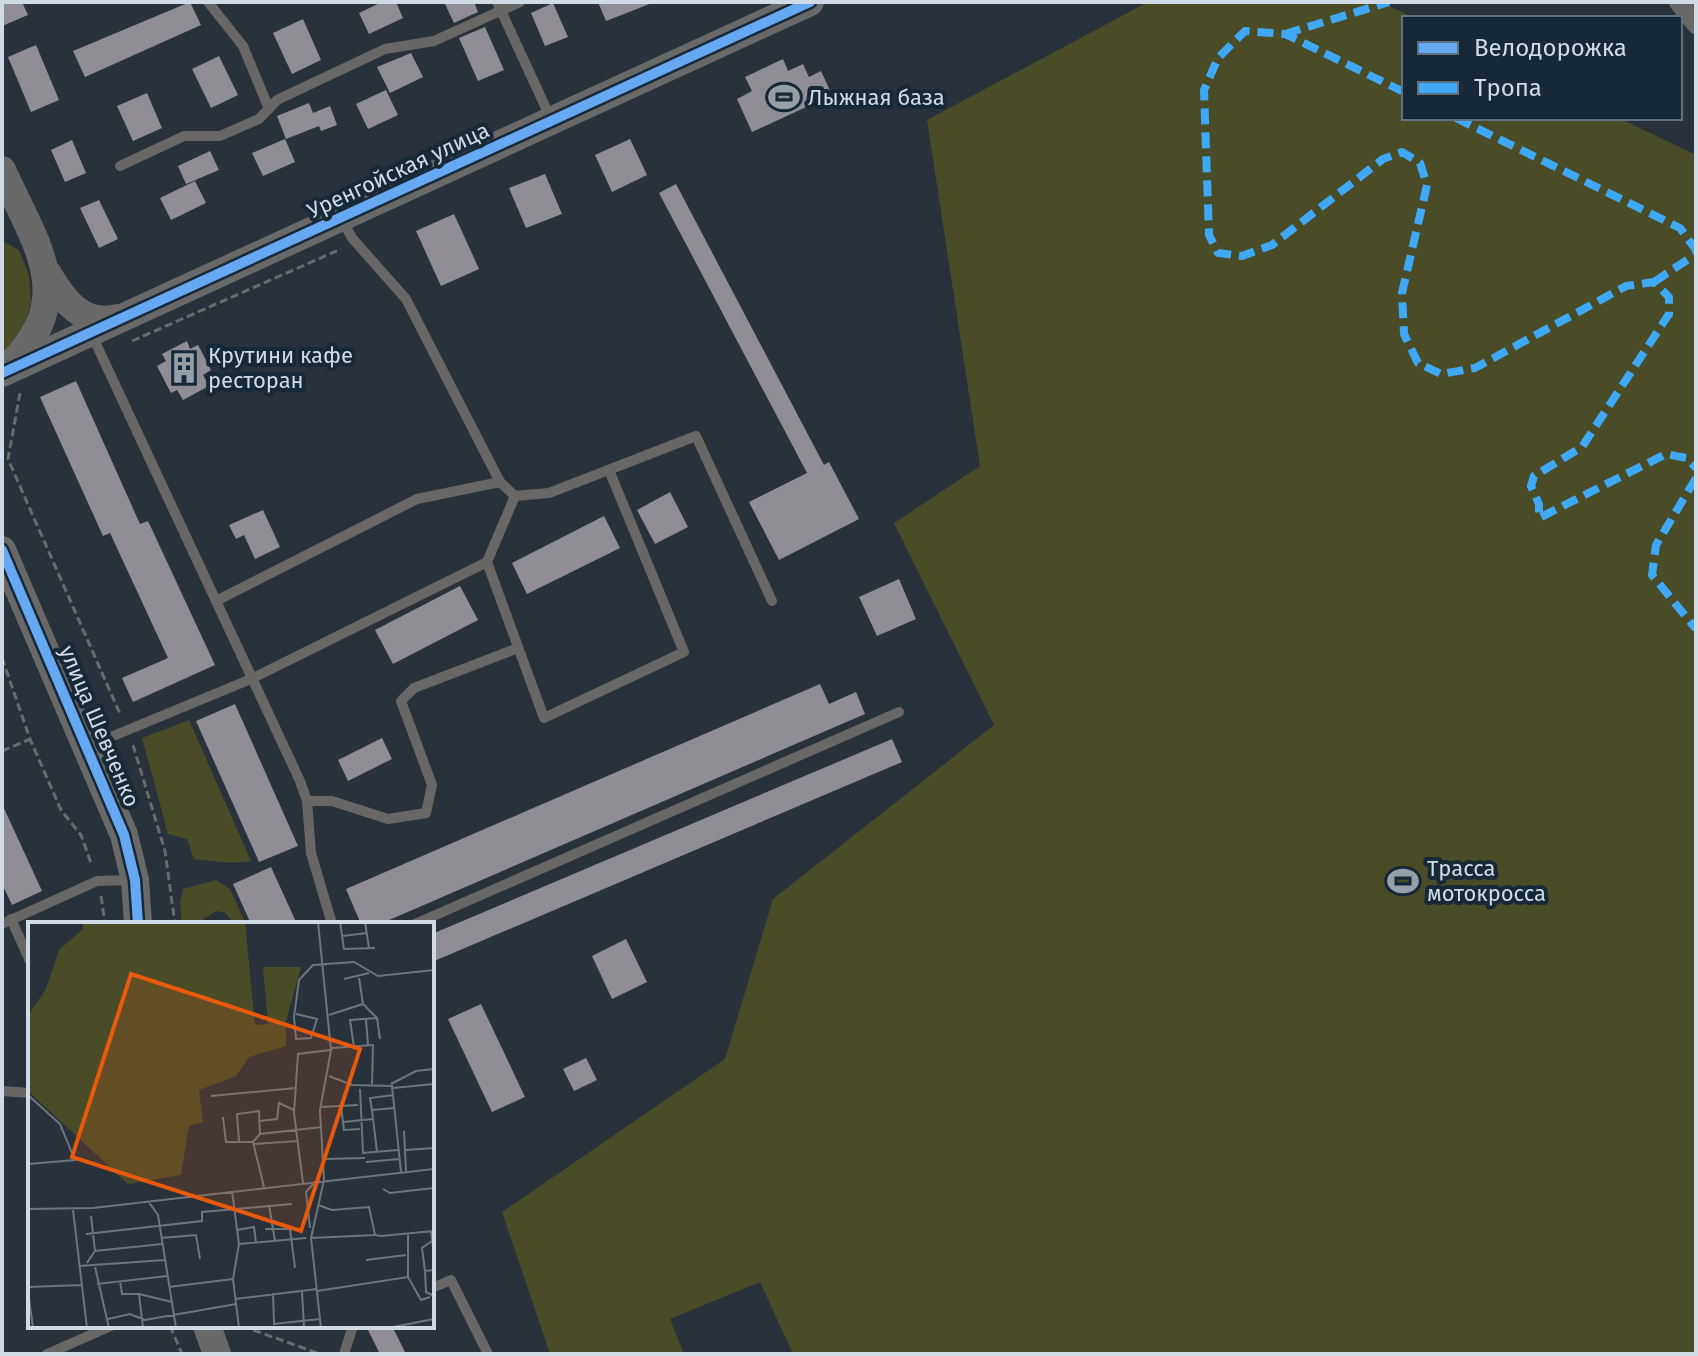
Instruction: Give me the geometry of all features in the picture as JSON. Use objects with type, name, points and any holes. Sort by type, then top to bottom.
[{"type":"street","name":"Уренгойская улица","points":[[2,373],[96,344],[133,313],[348,230],[552,121],[810,2]]},
{"type":"street","points":[[1679,2],[1696,24]]},
{"type":"street","points":[[2,170],[45,268],[41,324],[23,352],[2,373]]},
{"type":"street","points":[[2,222],[20,233],[65,301],[88,317],[108,320],[133,313]]},
{"type":"street","name":"улица Шевченко","points":[[2,550],[124,835],[135,880],[138,922]]},
{"type":"street","points":[[208,1328],[217,1354]]},
{"type":"lane","points":[[208,2],[243,46],[269,109]]},
{"type":"lane","points":[[120,166],[184,136],[220,136],[259,119],[277,100],[385,49],[434,41],[500,6],[520,2]]},
{"type":"lane","points":[[500,6],[552,121]]},
{"type":"lane","points":[[348,230],[406,299],[500,482],[515,496],[549,493],[696,436],[772,601]]},
{"type":"lane","points":[[96,344],[307,801],[311,853],[331,922]]},
{"type":"lane","points":[[487,562],[544,718],[684,652],[609,470]]},
{"type":"lane","points":[[216,601],[417,499],[500,482]]},
{"type":"lane","points":[[87,747],[251,679],[487,562],[515,496]]},
{"type":"lane","points":[[307,801],[332,801],[388,819],[426,813],[432,785],[401,701],[414,688],[518,648]]},
{"type":"lane","points":[[420,922],[899,712]]},
{"type":"lane","points":[[28,958],[7,922],[97,881],[135,880]]},
{"type":"lane","points":[[2,1091],[28,1093]]},
{"type":"lane","points":[[434,1287],[451,1280],[488,1354]]},
{"type":"lane","points":[[47,1354],[106,1328]]},
{"type":"lane","points":[[344,1354],[352,1328]]},
{"type":"path","points":[[96,344],[348,230]]},
{"type":"path","points":[[33,387],[19,393],[8,459],[127,731],[165,851],[175,922]]},
{"type":"path","points":[[2,658],[30,739],[61,810],[81,835],[97,881],[105,922]]},
{"type":"path","points":[[2,751],[30,739]]},
{"type":"path","points":[[171,1328],[182,1354]]},
{"type":"path","points":[[248,1328],[320,1354]]},
{"type":"green space","name":"Трасса мотокросса","points":[[1148,2],[1381,2],[1410,16],[1402,16],[1402,120],[1623,120],[1696,155],[1696,1354],[793,1354],[760,1282],[670,1319],[684,1354],[550,1354],[502,1212],[725,1059],[773,899],[994,725],[894,523],[980,466],[927,120]]},
{"type":"green space","points":[[2,241],[19,250],[29,275],[31,302],[23,332],[2,357]]},
{"type":"green space","points":[[189,720],[251,861],[232,863],[194,859],[187,839],[168,834],[142,738]]},
{"type":"green space","points":[[216,880],[230,889],[245,922],[233,922],[226,913],[216,911],[199,922],[182,922],[180,903],[183,889]]},
{"type":"building","points":[[2,2],[22,2],[28,15],[2,26]]},
{"type":"building","points":[[190,2],[201,25],[85,77],[73,51]]},
{"type":"building","points":[[382,2],[396,2],[403,18],[369,34],[359,13]]},
{"type":"building","points":[[444,2],[474,2],[478,12],[454,23]]},
{"type":"building","points":[[598,2],[652,2],[652,3],[606,21]]},
{"type":"building","points":[[553,3],[568,37],[545,46],[531,13]]},
{"type":"building","points":[[303,19],[321,60],[292,74],[273,33]]},
{"type":"building","points":[[485,27],[504,70],[478,81],[459,38]]},
{"type":"building","points":[[36,45],[59,100],[31,112],[8,57]]},
{"type":"building","points":[[411,53],[423,77],[390,93],[377,67]]},
{"type":"building","points":[[219,56],[238,95],[211,108],[192,69]]},
{"type":"building","name":"Лыжная база","points":[[783,59],[788,71],[803,64],[809,77],[821,71],[832,95],[752,132],[737,99],[752,91],[745,77]]},
{"type":"building","points":[[386,90],[398,115],[368,129],[356,104]]},
{"type":"building","points":[[147,93],[162,128],[133,141],[117,106]]},
{"type":"building","points":[[309,103],[313,113],[330,106],[337,125],[321,131],[319,126],[286,139],[277,116]]},
{"type":"building","points":[[285,139],[295,162],[263,176],[252,153]]},
{"type":"building","points":[[630,139],[647,175],[612,192],[595,155]]},
{"type":"building","points":[[72,140],[86,173],[65,182],[51,150]]},
{"type":"building","points":[[210,151],[219,170],[186,184],[178,166]]},
{"type":"building","points":[[545,174],[562,214],[526,228],[509,188]]},
{"type":"building","points":[[195,181],[206,203],[171,220],[160,198]]},
{"type":"building","points":[[676,184],[824,465],[829,462],[859,519],[779,560],[749,502],[807,473],[659,193]]},
{"type":"building","points":[[99,200],[118,239],[99,248],[80,208]]},
{"type":"building","points":[[454,214],[479,269],[441,286],[416,231]]},
{"type":"building","name":"Крутини кафе ресторан","points":[[187,341],[190,349],[198,345],[211,370],[203,375],[209,386],[183,400],[177,390],[171,393],[157,366],[166,361],[162,354]]},
{"type":"building","points":[[76,381],[140,524],[148,521],[215,665],[133,702],[122,678],[168,658],[110,533],[103,536],[40,397]]},
{"type":"building","points":[[670,492],[688,527],[655,544],[637,510]]},
{"type":"building","points":[[263,510],[280,547],[255,559],[244,535],[236,539],[229,525]]},
{"type":"building","points":[[604,516],[620,548],[527,594],[512,563]]},
{"type":"building","points":[[899,579],[916,619],[877,636],[859,597]]},
{"type":"building","points":[[460,586],[478,620],[393,664],[375,630]]},
{"type":"building","points":[[820,684],[829,704],[856,692],[865,714],[385,922],[360,922],[346,889]]},
{"type":"building","points":[[235,704],[298,846],[259,862],[196,721]]},
{"type":"building","points":[[382,738],[392,759],[348,781],[338,760]]},
{"type":"building","points":[[892,739],[902,762],[434,961],[434,933]]},
{"type":"building","points":[[2,804],[42,891],[12,905],[2,884]]},
{"type":"building","points":[[271,867],[296,922],[250,922],[233,884]]},
{"type":"building","points":[[626,939],[647,982],[612,999],[592,956]]},
{"type":"building","points":[[481,1004],[525,1097],[492,1112],[448,1019]]},
{"type":"building","points":[[586,1058],[597,1080],[574,1091],[563,1069]]},
{"type":"building","points":[[367,1328],[393,1328],[406,1354],[380,1354]]},
{"type":"marked path","points":[[1285,34],[1389,2]]},
{"type":"marked path","points":[[1402,91],[1285,34],[1245,31],[1218,58],[1204,90],[1209,235],[1218,253],[1242,256],[1272,245],[1383,159],[1402,152],[1420,163],[1427,185],[1402,293],[1404,334],[1418,363],[1441,374],[1475,368],[1626,286],[1654,282],[1669,297],[1669,314],[1582,447],[1534,476],[1531,486],[1539,504],[1539,518],[1666,454],[1687,458],[1696,468]]},
{"type":"marked path","points":[[1460,120],[1680,228],[1696,250]]},
{"type":"marked path","points":[[1654,282],[1696,254]]},
{"type":"marked path","points":[[1696,478],[1656,545],[1652,575],[1696,629]]},
{"type":"cycle path","points":[[2,373],[810,2]]},
{"type":"cycle path","points":[[2,550],[124,835],[135,880],[138,922]]},
{"type":"place","name":"Лыжная база","points":[[784,97]]},
{"type":"place","name":"Крутини кафе ресторан","points":[[184,368]]},
{"type":"place","name":"Трасса мотокросса","points":[[1403,881]]}]
